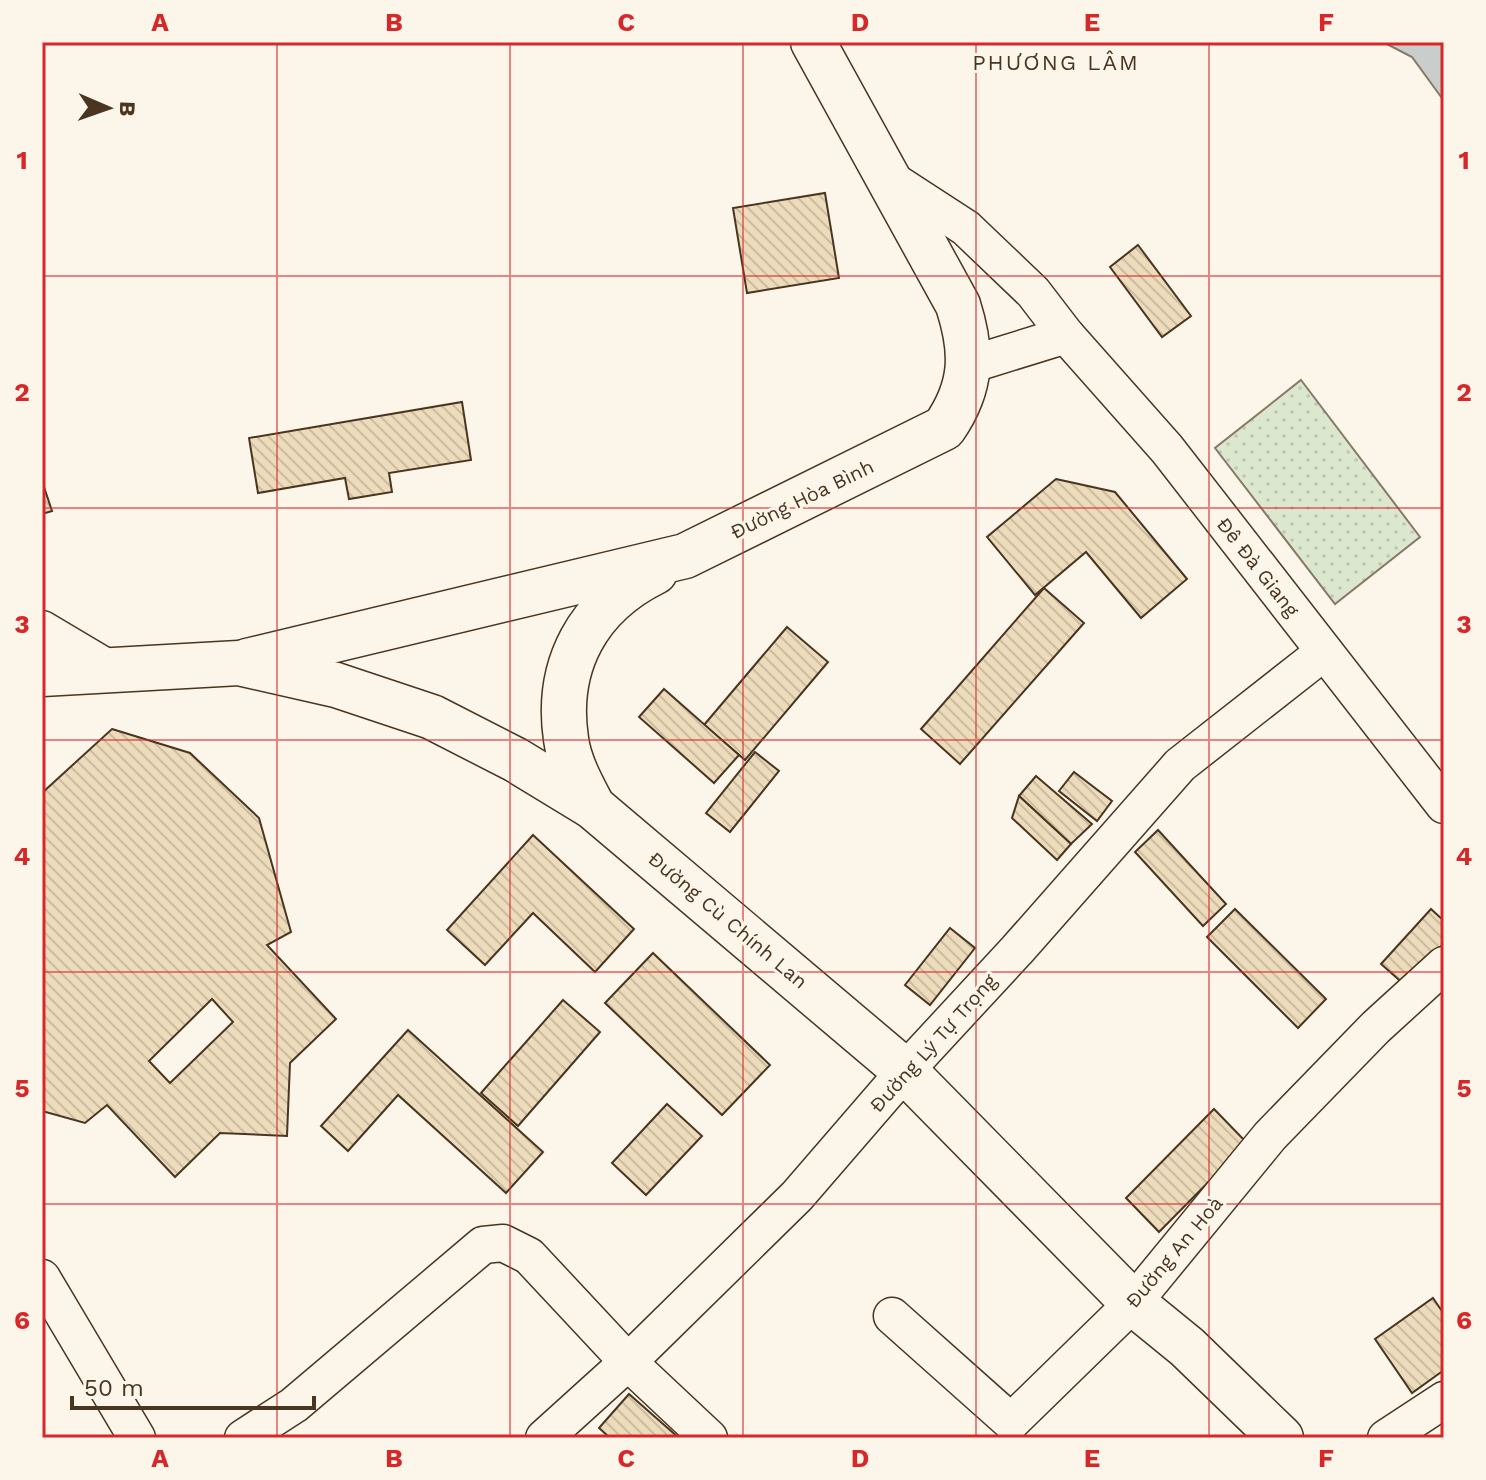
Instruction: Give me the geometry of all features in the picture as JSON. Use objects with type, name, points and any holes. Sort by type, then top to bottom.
[{"type":"main road","name":"Đường Hòa Bình","points":[[239,663],[685,556],[944,428],[961,398],[969,365],[962,318],[952,291],[813,42]]},
{"type":"main road","points":[[593,807],[576,772],[566,740],[565,687],[572,659],[582,635],[617,597],[639,580],[685,556]]},
{"type":"main road","name":"Đường Cù Chính Lan","points":[[42,674],[239,663],[336,685],[432,717],[516,760],[593,807],[905,1071],[1133,1303],[1187,1347],[1281,1438]]},
{"type":"street","name":"Đê Đà Giang","points":[[886,176],[966,228],[1033,292],[1066,335],[1167,449],[1444,805]]},
{"type":"street","points":[[969,365],[1066,335]]},
{"type":"street","points":[[42,629],[111,670]]},
{"type":"street","name":"Đường Lý Tự Trọng","points":[[544,1438],[628,1362],[797,1196],[1180,765],[1324,652]]},
{"type":"street","name":"Đường An Hoà","points":[[892,1316],[1011,1422],[1133,1303],[1270,1136],[1376,1027],[1444,965]]},
{"type":"street","points":[[243,1438],[294,1405],[483,1245],[503,1243],[529,1256],[628,1362],[709,1438]]},
{"type":"street","points":[[42,1278],[137,1438]]},
{"type":"street","points":[[1386,1438],[1444,1400]]},
{"type":"green space","points":[[1301,380],[1420,537],[1335,604],[1215,448]]},
{"type":"shaded area","points":[[1383,42],[1444,42],[1444,101],[1412,57]]},
{"type":"building","points":[[825,193],[839,278],[747,293],[733,208]]},
{"type":"building","points":[[1138,245],[1191,316],[1162,337],[1110,267]]},
{"type":"building","points":[[462,402],[471,460],[389,473],[392,492],[349,499],[345,478],[258,493],[249,438]]},
{"type":"building","points":[[1056,479],[1115,492],[1187,579],[1141,618],[1086,552],[1035,595],[987,537]]},
{"type":"building","points":[[42,481],[52,511],[42,514]]},
{"type":"building","points":[[1044,588],[1084,623],[960,764],[921,729]]},
{"type":"building","points":[[787,627],[828,662],[745,760],[704,725]]},
{"type":"building","points":[[664,689],[739,755],[714,783],[639,717]]},
{"type":"building","points":[[112,729],[190,753],[259,818],[291,932],[267,945],[336,1019],[290,1063],[287,1136],[220,1133],[175,1177],[107,1105],[85,1123],[42,1111],[42,793]],"holes":[[[212,999],[233,1022],[170,1083],[149,1061]]]},
{"type":"building","points":[[755,752],[779,771],[730,832],[706,813]]},
{"type":"building","points":[[1074,772],[1112,801],[1097,821],[1059,791]]},
{"type":"building","points":[[1036,776],[1092,824],[1071,844],[1019,796]]},
{"type":"building","points":[[1019,796],[1071,844],[1057,860],[1012,818]]},
{"type":"building","points":[[1158,830],[1226,904],[1203,926],[1135,852]]},
{"type":"building","points":[[533,835],[634,929],[595,972],[533,913],[485,965],[447,930]]},
{"type":"building","points":[[1235,909],[1326,999],[1298,1028],[1207,937]]},
{"type":"building","points":[[1431,909],[1444,921],[1444,943],[1406,986],[1381,964]]},
{"type":"building","points":[[950,928],[975,948],[930,1005],[905,985]]},
{"type":"building","points":[[653,953],[770,1065],[722,1115],[605,1003]]},
{"type":"building","points":[[563,1000],[600,1032],[518,1126],[481,1093]]},
{"type":"building","points":[[408,1030],[543,1152],[506,1193],[398,1095],[348,1151],[321,1126]]},
{"type":"building","points":[[667,1104],[702,1136],[646,1195],[612,1163]]},
{"type":"building","points":[[1214,1109],[1247,1143],[1159,1232],[1126,1198]]},
{"type":"building","points":[[1433,1298],[1444,1314],[1444,1370],[1412,1393],[1375,1339]]},
{"type":"building","points":[[629,1394],[679,1438],[610,1438],[599,1428]]},
{"type":"district","name":"PHƯƠNG LÂM","points":[[1056,62]]}]
